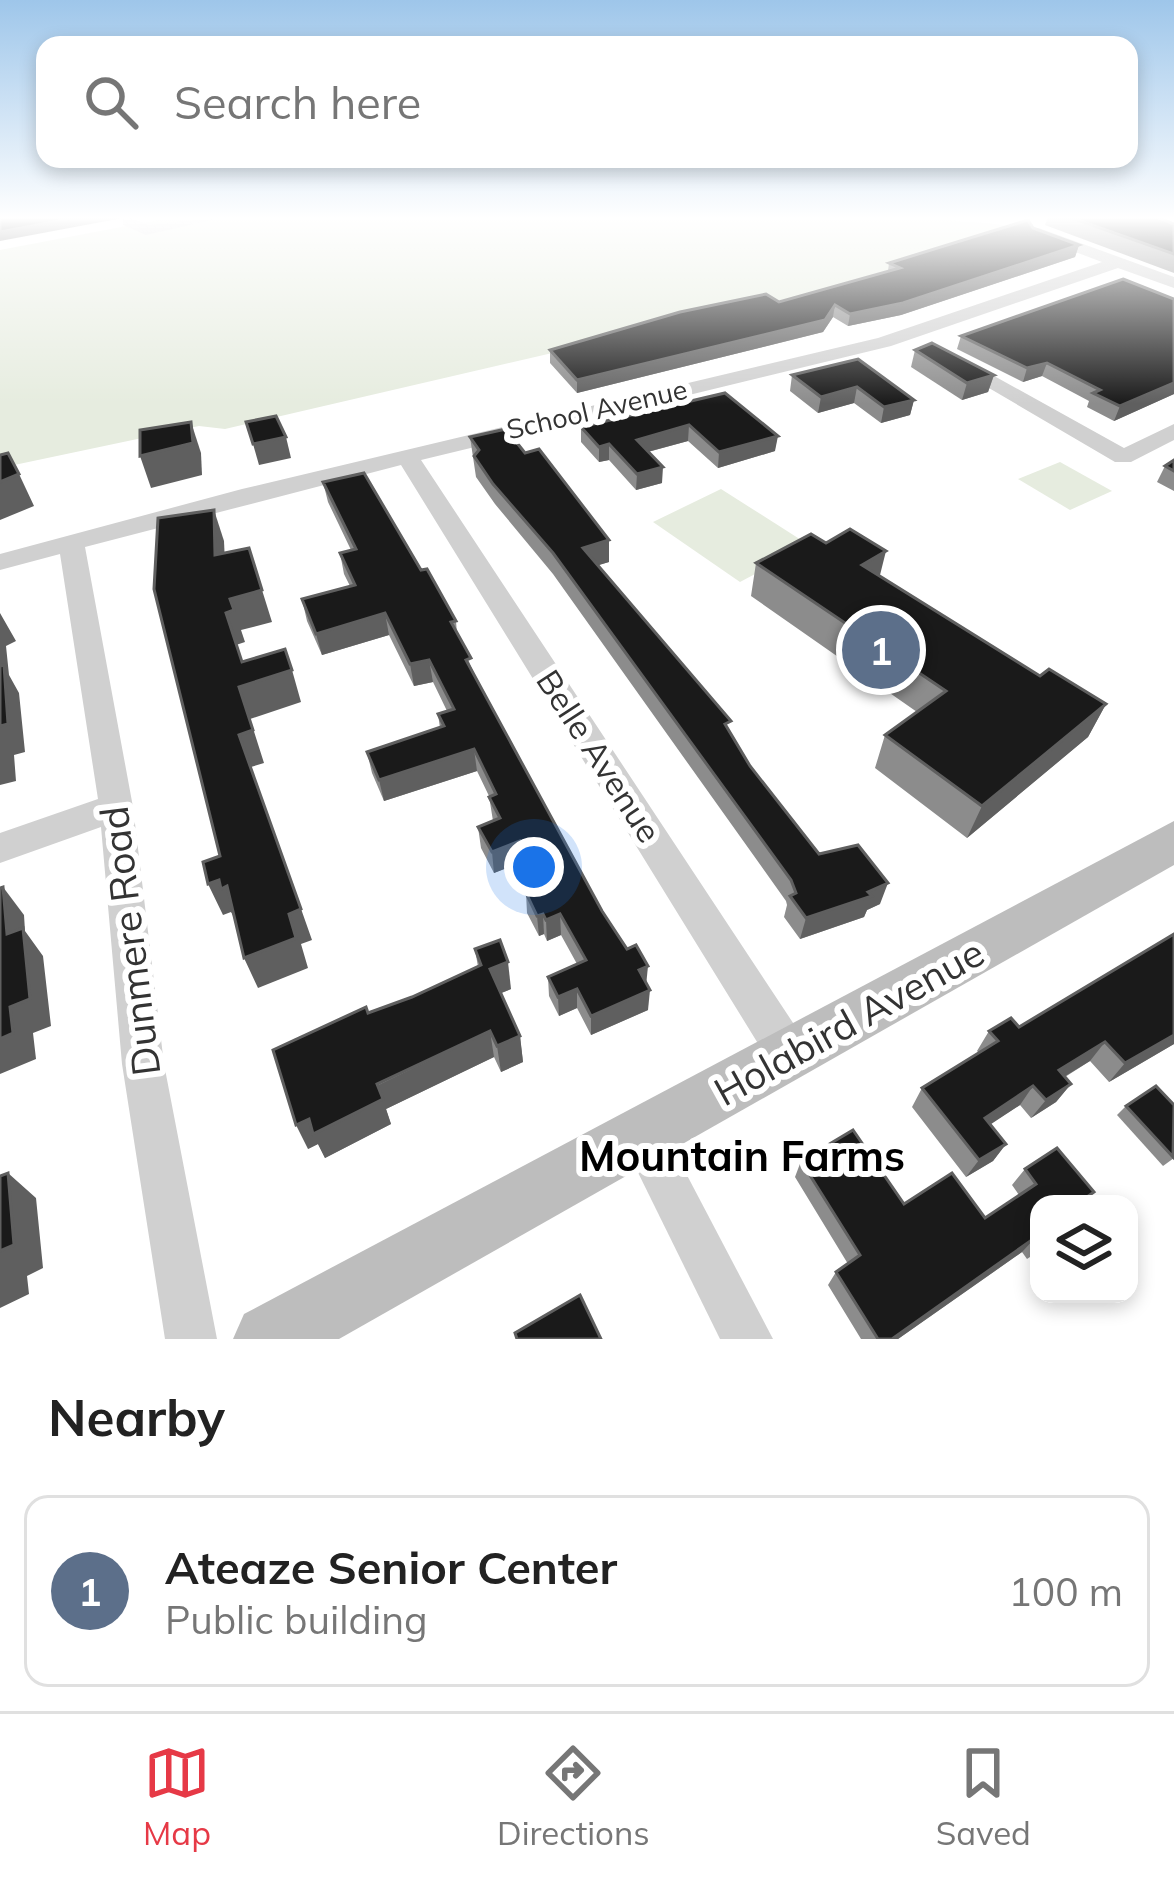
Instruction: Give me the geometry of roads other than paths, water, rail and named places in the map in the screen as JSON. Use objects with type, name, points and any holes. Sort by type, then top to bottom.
[{"type":"main road","name":"Holabird Avenue","points":[[269,1339],[1174,842]]},
{"type":"street","name":"School Avenue","points":[[0,562],[407,456],[906,336],[1069,279]]},
{"type":"street","points":[[906,336],[1123,457],[1174,431]]},
{"type":"street","name":"Belle Avenue","points":[[407,456],[790,1056]]},
{"type":"street","name":"Dunmere Road","points":[[71,543],[116,807],[142,1064],[191,1339]]},
{"type":"street","points":[[0,848],[116,807]]},
{"type":"street","points":[[641,1136],[747,1339]]},
{"type":"place","name":"Ateaze Senior Center","points":[[881,650]]},
{"type":"district","name":"Mountain Farms","points":[[742,1156]]}]
